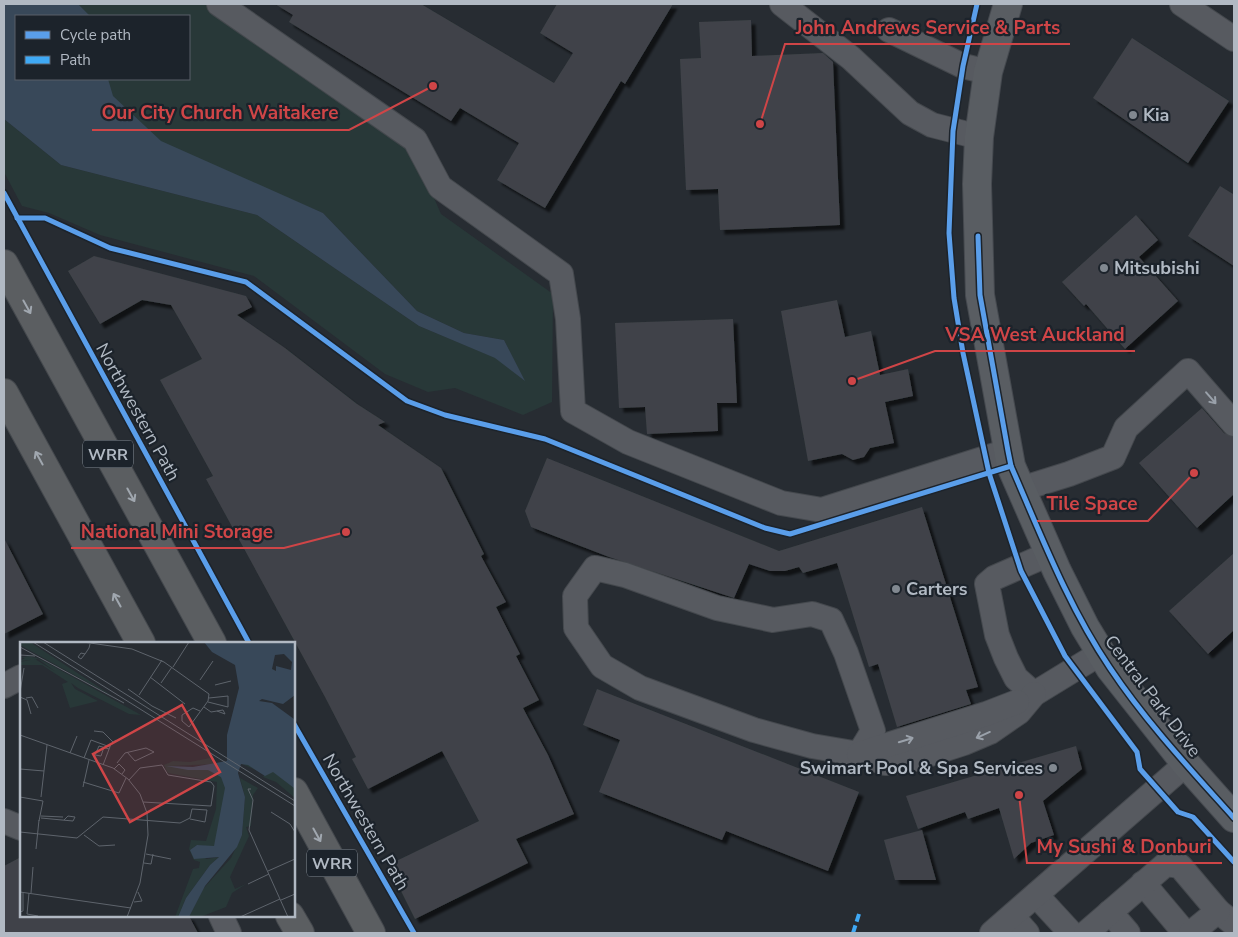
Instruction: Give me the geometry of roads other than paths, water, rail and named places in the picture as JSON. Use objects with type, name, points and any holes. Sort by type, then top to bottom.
[{"type":"highway","name":"WRR","points":[[4,264],[211,642]]},
{"type":"highway","points":[[4,393],[140,642]]},
{"type":"highway","name":"WRR","points":[[295,794],[371,933]]},
{"type":"highway","points":[[291,917],[300,933]]},
{"type":"main road","name":"Central Park Drive","points":[[1008,4],[988,72],[979,137],[977,184],[980,295],[1008,451],[1021,489],[1049,554],[1085,626],[1101,653],[1139,706],[1186,764],[1234,818]]},
{"type":"street","points":[[219,4],[414,140],[440,187],[561,274],[568,319],[572,411],[628,442],[781,503],[822,510],[1008,451]]},
{"type":"street","points":[[782,4],[851,58],[910,113],[932,126],[979,137]]},
{"type":"street","points":[[1182,4],[1234,38]]},
{"type":"street","points":[[890,30],[963,66],[988,72]]},
{"type":"street","points":[[1021,489],[1069,474],[1113,457],[1126,428],[1188,371],[1234,422]]},
{"type":"street","points":[[1034,694],[1016,678],[1006,658],[997,635],[987,584],[994,578],[1049,554]]},
{"type":"street","points":[[859,754],[873,731],[846,653],[831,620],[812,614],[773,620],[717,608],[624,575],[595,568],[575,596],[576,628],[602,666],[640,688],[754,730],[812,746],[859,754],[986,714],[1034,694],[1101,653]]},
{"type":"street","points":[[4,686],[20,678]]},
{"type":"street","points":[[992,933],[1019,925],[1036,895],[1186,764]]},
{"type":"street","points":[[4,821],[20,828]]},
{"type":"street","points":[[1086,933],[1166,864],[1180,866],[1226,918],[1191,933]]},
{"type":"street","points":[[1143,883],[1185,933]]},
{"type":"street","points":[[1036,895],[1071,933]]},
{"type":"street","points":[[1110,912],[1128,933]]},
{"type":"street","points":[[222,917],[230,933]]},
{"type":"water","points":[[4,4],[78,4],[89,15],[15,15],[15,80],[108,80],[113,96],[161,141],[323,213],[417,311],[464,333],[504,340],[525,381],[495,358],[419,326],[257,215],[61,165],[4,119]]},
{"type":"place","name":"Our City Church Waitakere","points":[[433,86]]},
{"type":"place","name":"Kia","points":[[1133,115]]},
{"type":"place","name":"John Andrews Service & Parts","points":[[760,124]]},
{"type":"place","name":"Mitsubishi","points":[[1104,268]]},
{"type":"place","name":"VSA West Auckland","points":[[852,381]]},
{"type":"place","name":"Tile Space","points":[[1194,473]]},
{"type":"place","name":"National Mini Storage","points":[[346,532]]},
{"type":"place","name":"Carters","points":[[896,589]]},
{"type":"place","name":"Swimart Pool & Spa Services","points":[[1053,768]]},
{"type":"place","name":"My Sushi & Donburi","points":[[1019,795]]}]
